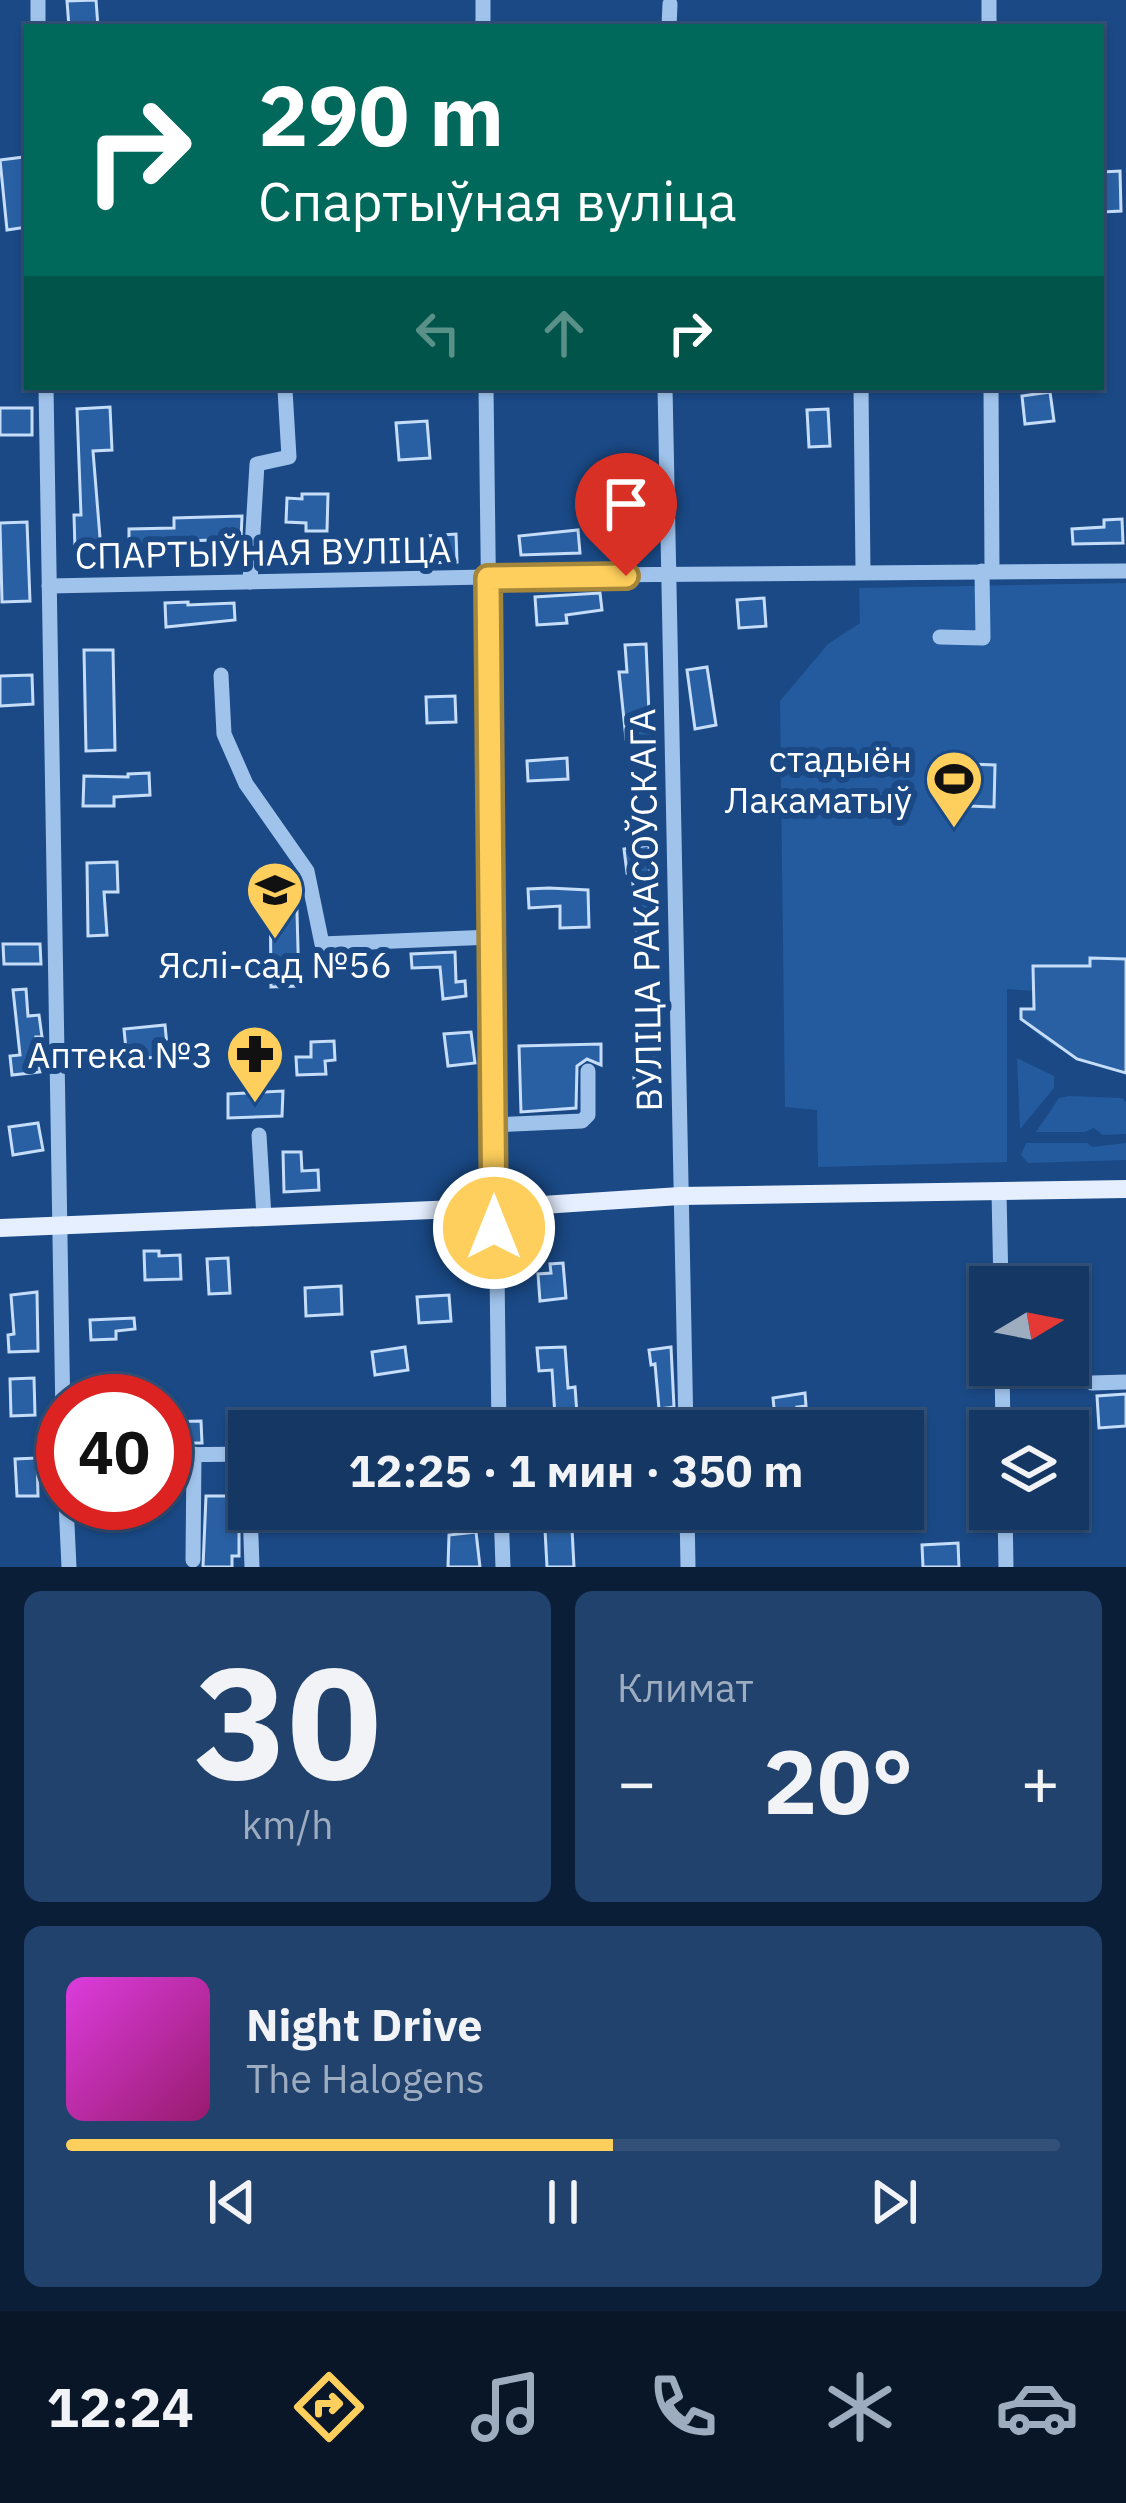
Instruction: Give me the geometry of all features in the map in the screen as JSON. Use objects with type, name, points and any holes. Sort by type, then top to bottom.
[{"type":"main road","points":[[0,1228],[680,1196],[1126,1189]]},
{"type":"street","points":[[669,24],[670,4]]},
{"type":"street","points":[[46,390],[62,1374]]},
{"type":"street","points":[[250,582],[256,464],[290,457],[285,390]]},
{"type":"street","points":[[487,390],[499,1410]]},
{"type":"street","name":"ВУЛІЦА РАКАСОЎСКАГА","points":[[664,390],[685,1410]]},
{"type":"street","points":[[861,390],[863,571]]},
{"type":"street","points":[[940,637],[982,638],[991,390]]},
{"type":"street","name":"СПАРТЫЎНАЯ ВУЛІЦА","points":[[50,586],[863,571],[1126,571]]},
{"type":"street","points":[[221,674],[224,734],[246,784],[307,871],[322,944],[492,937]]},
{"type":"street","points":[[494,1125],[582,1120],[588,1115],[588,1071]]},
{"type":"street","points":[[259,1135],[264,1217]]},
{"type":"street","points":[[999,1192],[1001,1266]]},
{"type":"street","points":[[1092,1383],[1126,1382]]},
{"type":"street","points":[[194,1560],[194,1454],[228,1454]]},
{"type":"street","points":[[67,1530],[69,1567]]},
{"type":"street","points":[[251,1530],[252,1567]]},
{"type":"street","points":[[502,1530],[503,1567]]},
{"type":"street","points":[[687,1530],[688,1567]]},
{"type":"street","points":[[1005,1530],[1006,1567]]},
{"type":"shaded area","name":"стадыён Лакаматыў","points":[[1126,583],[1126,1072],[1083,1060],[1044,1039],[1021,1019],[1021,1009],[1034,1009],[1035,991],[1007,989],[1007,1162],[818,1167],[817,1110],[785,1107],[780,701],[828,644],[860,623],[859,588]]},
{"type":"shaded area","points":[[1017,1058],[1054,1076],[1054,1088],[1020,1129]]},
{"type":"shaded area","points":[[1059,1098],[1122,1098],[1126,1134],[1103,1135],[1094,1128],[1036,1132]]},
{"type":"shaded area","points":[[1026,1143],[1087,1143],[1092,1147],[1126,1143],[1126,1160],[1028,1163],[1021,1155]]},
{"type":"building","points":[[96,0],[98,24],[69,24],[67,1]]},
{"type":"building","points":[[24,157],[24,227],[7,230],[0,160]]},
{"type":"building","points":[[1120,171],[1121,211],[1104,212],[1104,172]]},
{"type":"building","points":[[1050,392],[1054,421],[1025,424],[1022,396]]},
{"type":"building","points":[[110,407],[112,450],[93,451],[101,550],[75,550],[74,515],[81,515],[77,409]]},
{"type":"building","points":[[0,408],[32,408],[32,435],[0,435]]},
{"type":"building","points":[[828,409],[830,446],[809,447],[807,410]]},
{"type":"building","points":[[427,421],[430,458],[399,460],[396,423]]},
{"type":"building","points":[[302,494],[328,494],[327,531],[306,531],[306,523],[286,522],[287,498],[302,499]]},
{"type":"building","points":[[242,516],[241,539],[157,542],[157,551],[129,552],[129,529],[174,528],[174,518]]},
{"type":"building","points":[[1122,519],[1123,543],[1073,544],[1072,529],[1104,527],[1104,520]]},
{"type":"building","points":[[27,522],[30,601],[2,602],[0,523]]},
{"type":"building","points":[[578,530],[580,553],[521,555],[519,536]]},
{"type":"building","points":[[456,534],[457,562],[429,563],[427,536]]},
{"type":"building","points":[[600,593],[602,610],[566,615],[567,623],[537,625],[535,597]]},
{"type":"building","points":[[764,598],[766,626],[739,628],[737,600]]},
{"type":"building","points":[[165,603],[234,603],[235,620],[166,627]]},
{"type":"building","points":[[646,644],[650,736],[626,739],[619,672],[627,672],[625,645]]},
{"type":"building","points":[[84,650],[113,650],[115,750],[86,751]]},
{"type":"building","points":[[707,667],[716,725],[695,729],[687,670]]},
{"type":"building","points":[[32,675],[33,704],[0,706],[0,676]]},
{"type":"building","points":[[455,696],[456,722],[427,723],[426,697]]},
{"type":"building","points":[[567,758],[568,779],[528,781],[527,761]]},
{"type":"building","points":[[970,764],[995,765],[994,807],[969,806]]},
{"type":"building","points":[[149,773],[150,795],[114,797],[114,806],[83,806],[84,776]]},
{"type":"building","points":[[649,845],[653,949],[638,950],[632,872],[627,873],[624,849]]},
{"type":"building","points":[[117,862],[118,892],[104,892],[107,935],[88,936],[87,863]]},
{"type":"building","points":[[270,870],[291,870],[296,876],[299,986],[271,987]]},
{"type":"building","points":[[528,889],[588,890],[589,927],[560,928],[560,906],[529,908]]},
{"type":"building","points":[[3,944],[40,944],[41,964],[4,964]]},
{"type":"building","points":[[455,952],[456,982],[465,981],[466,996],[443,999],[440,967],[412,968],[411,954]]},
{"type":"building","points":[[1090,958],[1126,959],[1126,1073],[1077,1059],[1021,1019],[1021,1009],[1034,1009],[1033,966],[1090,966]]},
{"type":"building","points":[[26,989],[28,1016],[39,1015],[40,1072],[12,1075],[10,1056],[20,1055],[13,990]]},
{"type":"building","points":[[653,1021],[655,1090],[634,1091],[634,1022]]},
{"type":"building","points":[[165,1025],[168,1056],[127,1060],[124,1029]]},
{"type":"building","points":[[471,1032],[475,1063],[448,1066],[444,1034]]},
{"type":"building","points":[[334,1041],[335,1060],[325,1061],[326,1074],[297,1075],[296,1057],[311,1057],[311,1042]]},
{"type":"building","points":[[601,1044],[601,1065],[587,1059],[577,1066],[576,1108],[521,1112],[519,1046]]},
{"type":"building","name":"Аптека №3","points":[[283,1091],[282,1116],[228,1118],[228,1094]]},
{"type":"building","points":[[38,1123],[43,1150],[13,1155],[9,1127]]},
{"type":"building","points":[[283,1152],[301,1152],[302,1171],[318,1170],[319,1190],[284,1192]]},
{"type":"building","points":[[144,1251],[180,1255],[181,1279],[145,1280]]},
{"type":"building","points":[[228,1258],[230,1293],[209,1294],[207,1259]]},
{"type":"building","points":[[563,1263],[566,1298],[540,1301],[538,1274],[551,1273],[550,1264]]},
{"type":"building","points":[[341,1286],[342,1314],[306,1316],[305,1288]]},
{"type":"building","points":[[37,1292],[38,1351],[9,1352],[8,1335],[14,1334],[11,1295]]},
{"type":"building","points":[[449,1295],[451,1321],[419,1323],[417,1297]]},
{"type":"building","points":[[134,1318],[135,1329],[116,1331],[116,1339],[91,1340],[90,1320]]},
{"type":"building","points":[[405,1347],[408,1370],[375,1375],[372,1352]]},
{"type":"building","points":[[565,1347],[568,1388],[575,1387],[577,1410],[555,1410],[552,1370],[539,1371],[537,1348]]},
{"type":"building","points":[[671,1347],[674,1407],[659,1409],[649,1350]]},
{"type":"building","points":[[34,1378],[35,1415],[11,1416],[10,1379]]},
{"type":"building","points":[[805,1393],[806,1406],[774,1410],[773,1398]]},
{"type":"building","points":[[1126,1394],[1126,1426],[1099,1428],[1097,1396]]},
{"type":"building","points":[[192,1421],[201,1421],[202,1443],[192,1443]]},
{"type":"building","points":[[36,1458],[36,1496],[17,1496],[15,1459]]},
{"type":"building","points":[[206,1496],[228,1496],[228,1530],[239,1530],[239,1556],[232,1556],[232,1567],[203,1567]]},
{"type":"building","points":[[545,1530],[572,1530],[574,1567],[547,1567]]},
{"type":"building","points":[[476,1532],[480,1567],[448,1567],[449,1535]]},
{"type":"building","points":[[958,1543],[959,1567],[923,1567],[922,1545]]},
{"type":"place","name":"стадыён Лакаматыў","points":[[954,830]]},
{"type":"place","name":"Яслі-сад №56","points":[[275,941]]},
{"type":"place","name":"Аптека №3","points":[[255,1105]]},
{"type":"route","points":[[494,1228],[488,578],[626,576]]}]
